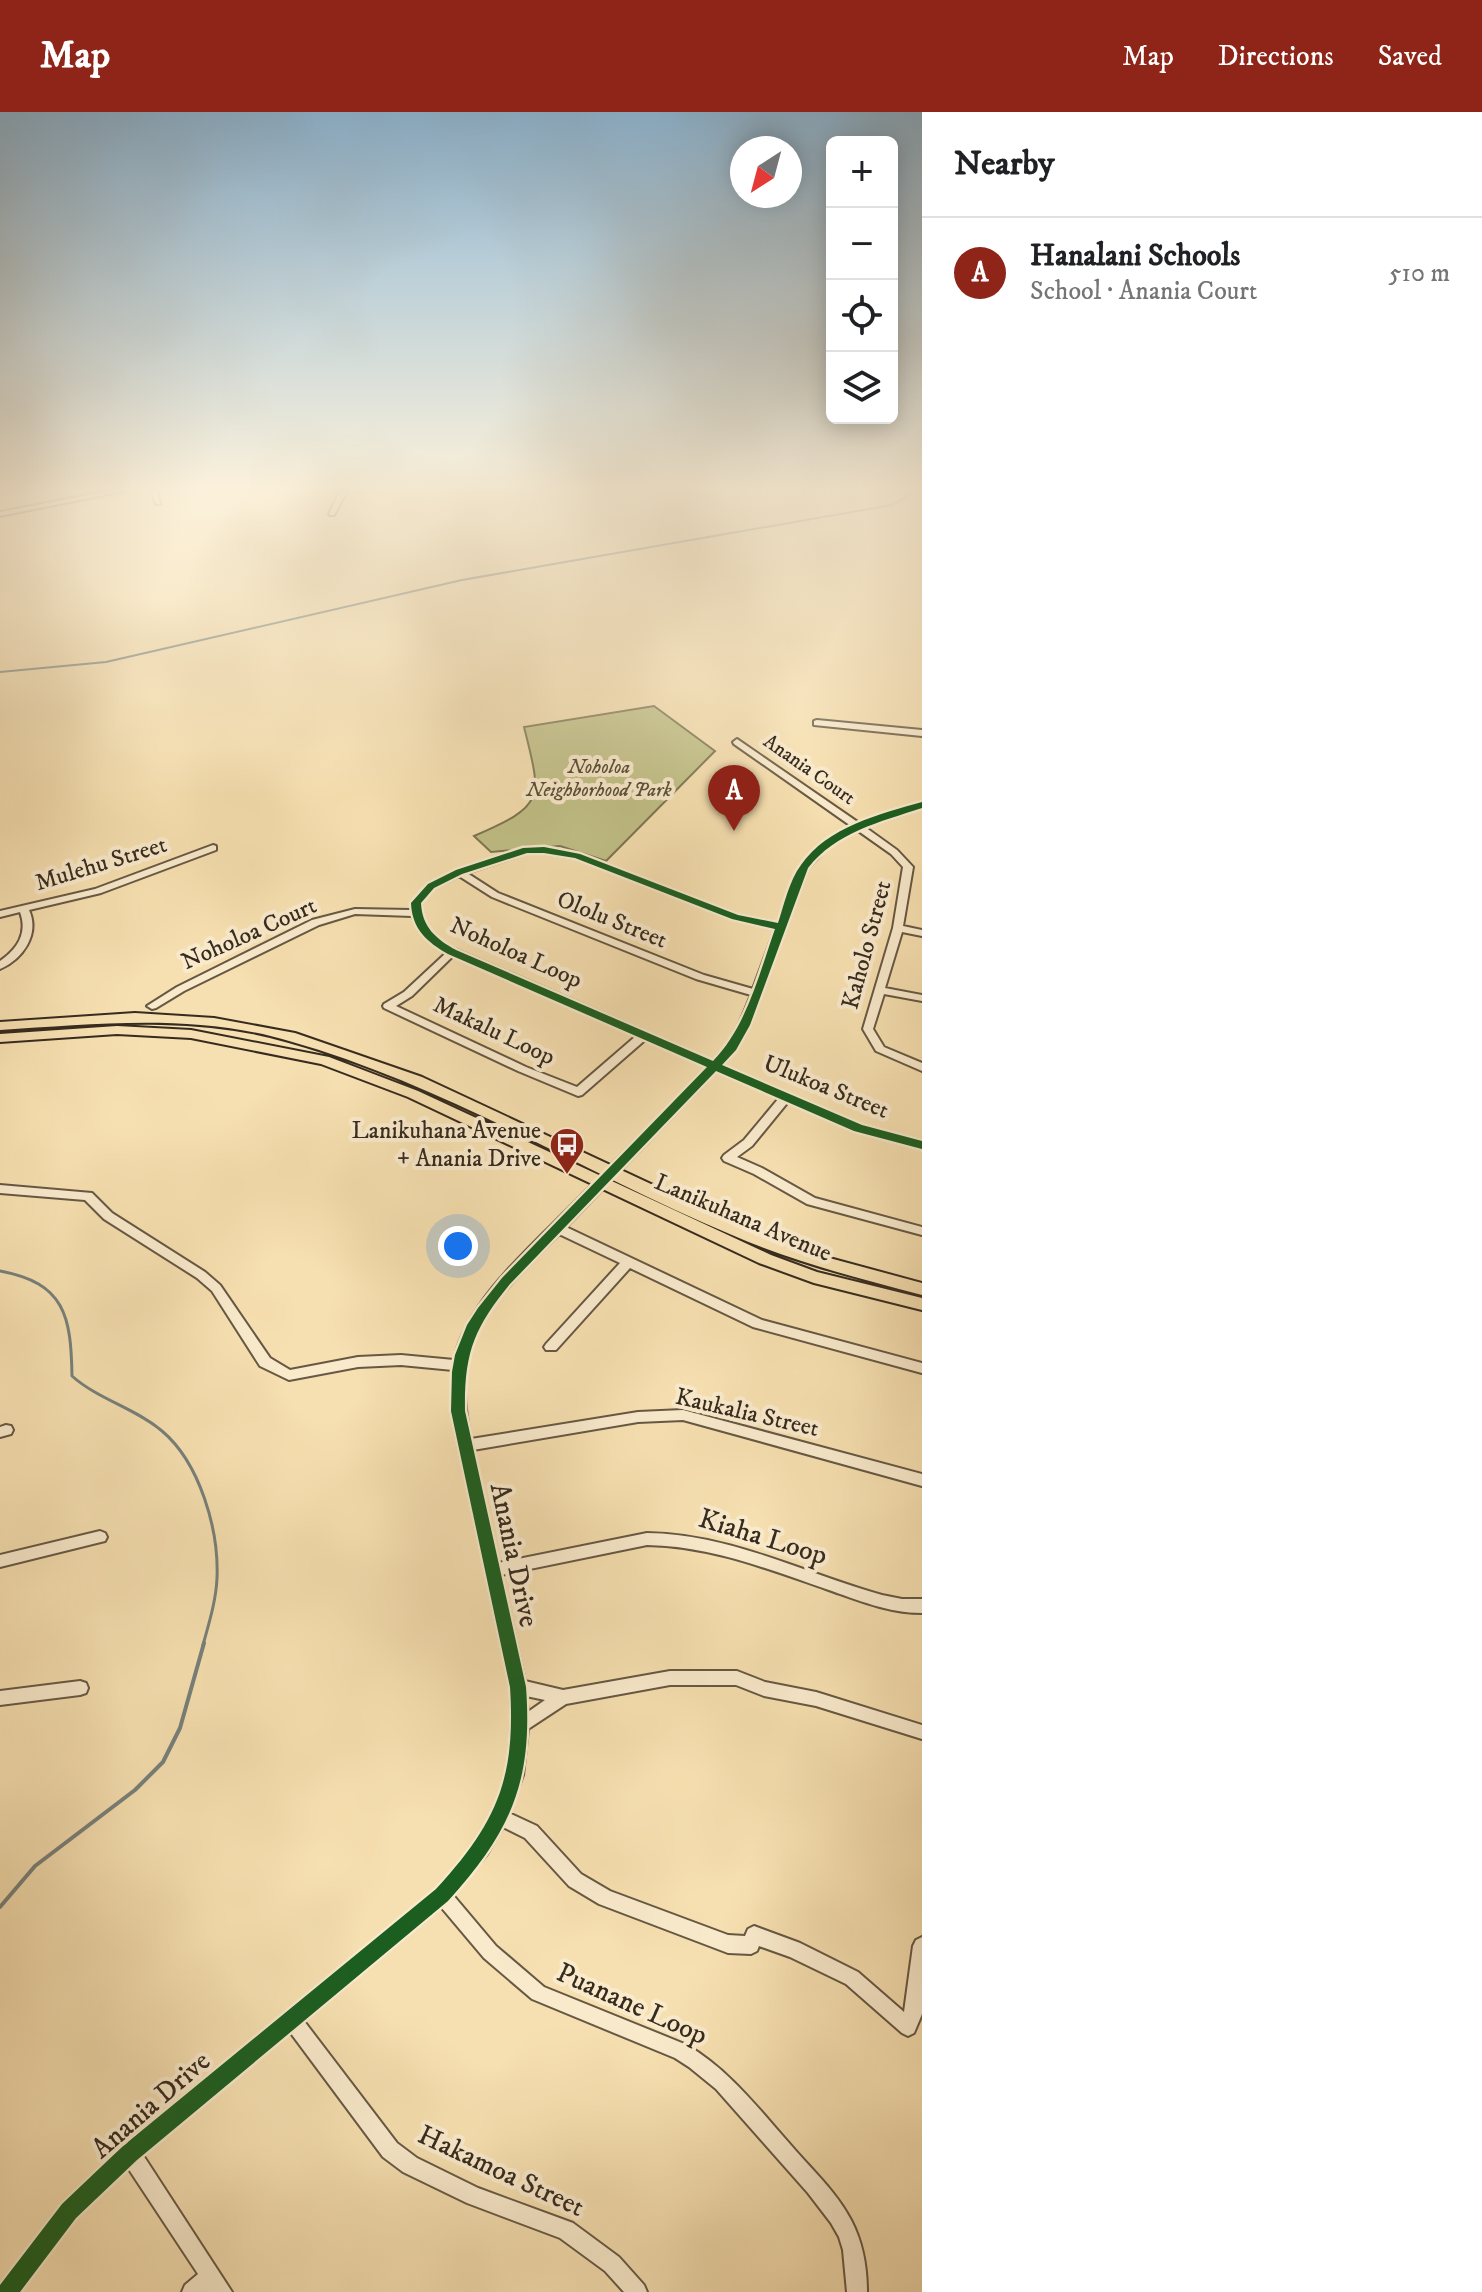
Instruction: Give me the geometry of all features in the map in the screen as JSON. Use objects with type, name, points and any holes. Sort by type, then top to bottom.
[{"type":"main road","name":"Lanikuhana Avenue","points":[[0,1026],[135,1017],[214,1022],[290,1036],[417,1080],[737,1231],[807,1258],[922,1289]]},
{"type":"main road","name":"Lanikuhana Avenue","points":[[0,1038],[117,1030],[191,1034],[296,1053],[413,1094],[792,1270],[922,1304]]},
{"type":"street","points":[[817,723],[922,733]]},
{"type":"street","name":"Anania Court","points":[[737,742],[859,828]]},
{"type":"street","name":"Anania Drive","points":[[7,2292],[69,2211],[130,2153],[442,1895],[472,1864],[501,1817],[519,1765],[522,1724],[518,1687],[458,1411],[460,1366],[467,1337],[477,1315],[506,1281],[559,1229],[740,1036],[810,856],[827,841],[922,805]]},
{"type":"street","name":"Kaholo Street","points":[[859,828],[894,852],[908,867],[898,928],[868,1029],[874,1042],[891,1056],[922,1067]]},
{"type":"street","name":"Mulehu Street","points":[[0,914],[98,891],[213,848]]},
{"type":"street","name":"Noholoa Loop","points":[[715,1065],[435,943],[426,934],[415,913],[416,903],[431,886],[459,872],[526,850],[563,852],[735,917],[780,927]]},
{"type":"street","name":"Ololu Street","points":[[459,872],[480,887],[510,901],[700,977],[757,993]]},
{"type":"street","points":[[0,966],[25,942],[28,931],[24,909]]},
{"type":"street","name":"Noholoa Court","points":[[152,1006],[172,992],[229,966],[261,947],[340,916],[359,912],[415,913]]},
{"type":"street","points":[[898,928],[922,933]]},
{"type":"street","name":"Makalu Loop","points":[[452,952],[408,994],[388,1006],[578,1092],[645,1034]]},
{"type":"street","points":[[881,990],[922,998]]},
{"type":"street","name":"Ulukoa Street","points":[[715,1065],[858,1128],[922,1145]]},
{"type":"street","points":[[786,1097],[748,1143],[728,1158],[811,1201],[922,1231]]},
{"type":"street","points":[[0,1189],[88,1196],[108,1216],[201,1275],[216,1288],[265,1362],[289,1375],[358,1362],[401,1360],[460,1366]]},
{"type":"street","points":[[559,1229],[758,1324],[922,1368]]},
{"type":"street","points":[[551,1347],[628,1263]]},
{"type":"street","name":"Kaukalia Street","points":[[465,1446],[638,1417],[683,1415],[922,1480]]},
{"type":"street","points":[[0,1561],[100,1537]]},
{"type":"street","name":"Kiaha Loop","points":[[493,1570],[670,1537],[770,1564],[892,1605],[922,1606]]},
{"type":"street","points":[[518,1687],[563,1697],[670,1678],[737,1678],[764,1689],[816,1699],[922,1732]]},
{"type":"street","points":[[0,1698],[80,1688]]},
{"type":"street","points":[[522,1724],[563,1697]]},
{"type":"street","points":[[501,1817],[531,1832],[575,1880],[605,1898],[728,1944],[751,1945],[754,1935],[794,1949],[852,1978],[908,2027],[916,2010],[922,1946]]},
{"type":"street","name":"Puanane Loop","points":[[442,1895],[490,1952],[538,1993],[681,2051],[700,2061],[719,2079],[822,2195],[843,2225],[857,2270],[857,2292]]},
{"type":"street","name":"Hakamoa Street","points":[[291,2019],[390,2150],[410,2165],[474,2196],[566,2230],[587,2242],[637,2292]]},
{"type":"street","points":[[130,2153],[217,2284],[192,2292]]},
{"type":"green space","name":"Noholoa Neighborhood Park","points":[[654,706],[715,751],[606,861],[560,846],[491,852],[474,836],[515,816],[533,797],[534,770],[524,727]]},
{"type":"waterway","points":[[0,672],[106,662],[407,593]]},
{"type":"waterway","points":[[0,1271],[22,1276],[51,1294],[66,1320],[72,1376],[162,1431],[187,1461],[197,1479],[210,1519],[217,1559],[215,1595],[203,1645]]},
{"type":"waterway","points":[[0,1907],[35,1866],[135,1790],[163,1762],[180,1728],[204,1643]]},
{"type":"cycle path","points":[[7,2292],[69,2211],[130,2153],[442,1895],[481,1849],[507,1800],[519,1747],[520,1718],[518,1687],[458,1411],[459,1372],[473,1325],[506,1281],[732,1048],[745,1025],[803,868],[813,855],[840,835],[922,805]]},
{"type":"cycle path","points":[[780,927],[735,917],[577,856],[544,850],[526,850],[459,872],[431,886],[416,903],[418,920],[426,933],[452,952],[858,1128],[922,1145]]},
{"type":"place","name":"Hanalani Schools","points":[[734,831]]},
{"type":"place","name":"Lanikuhana Avenue + Anania Drive","points":[[567,1176]]}]
